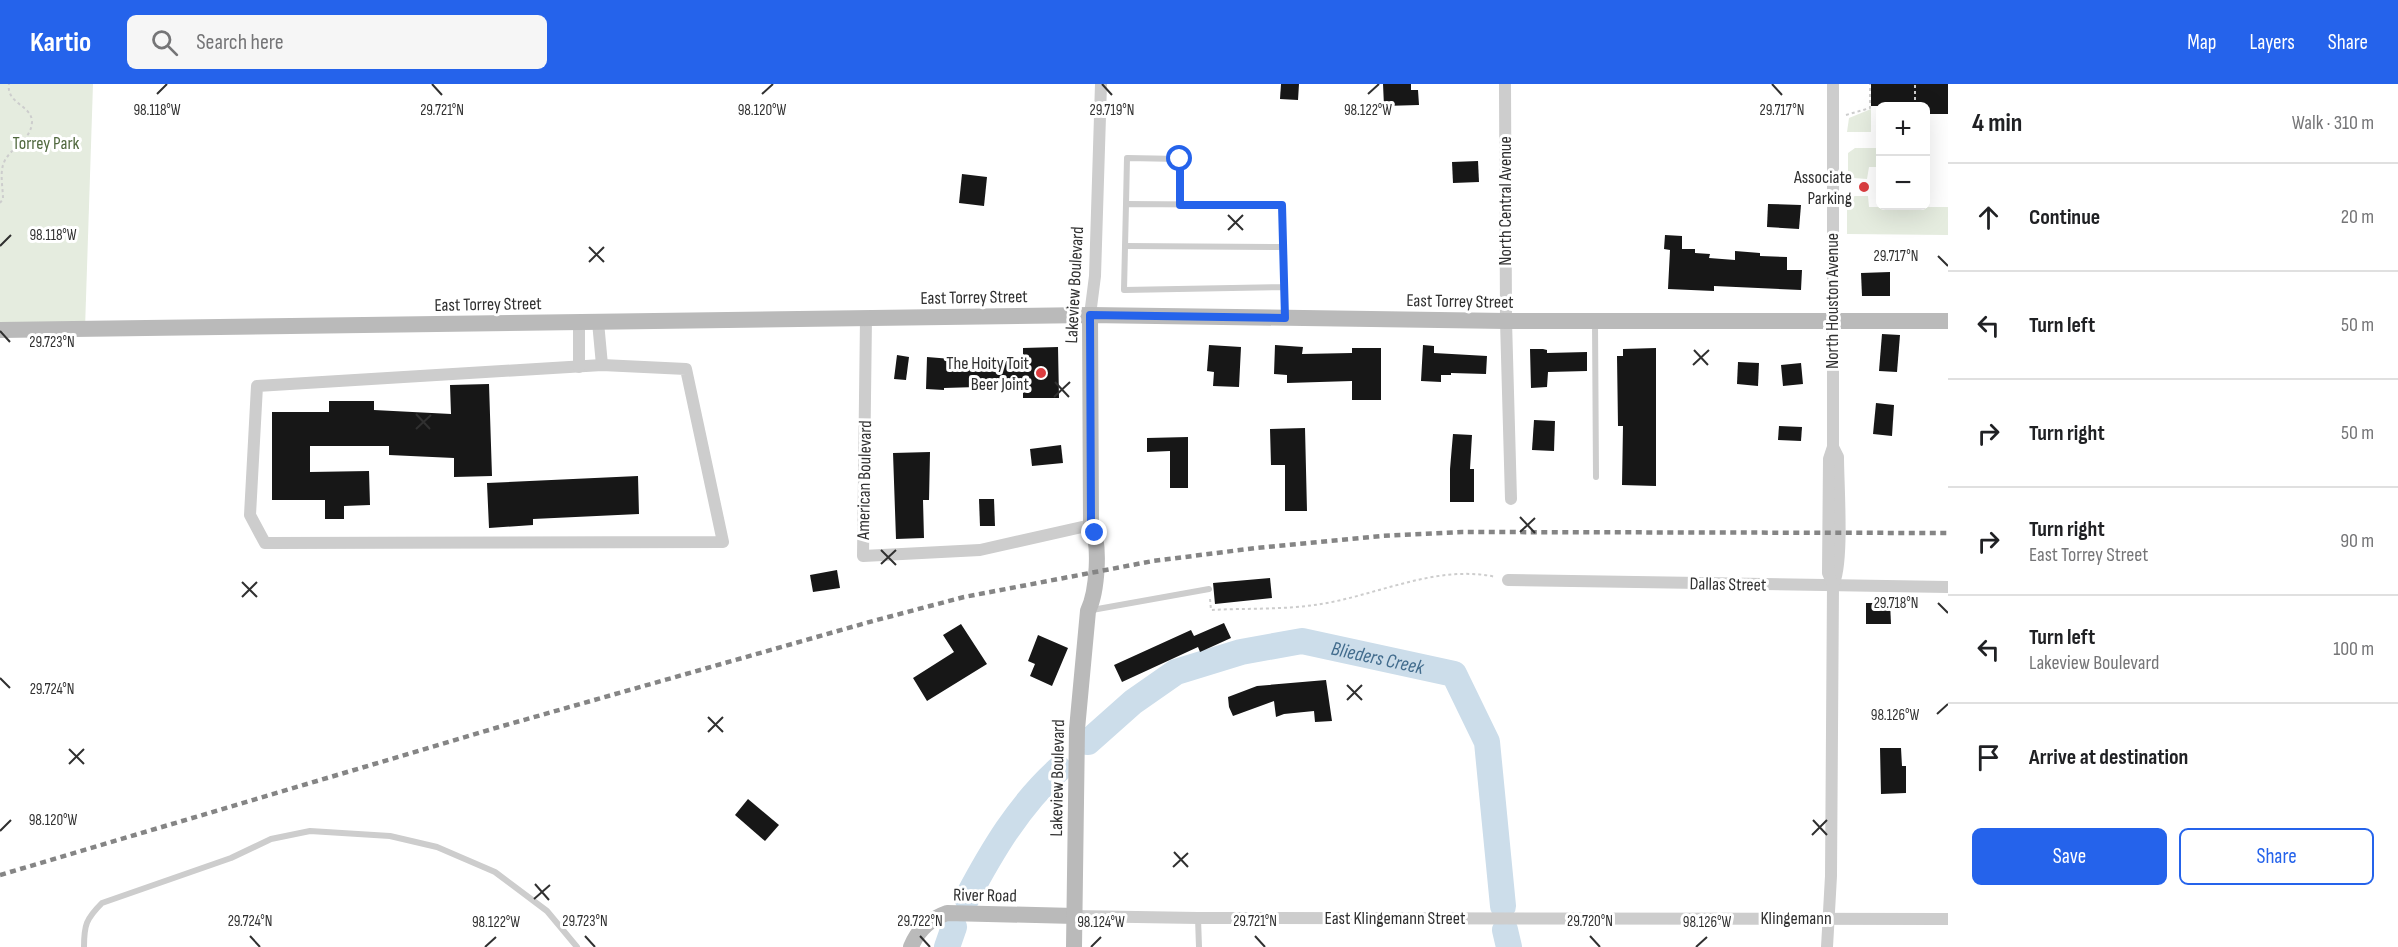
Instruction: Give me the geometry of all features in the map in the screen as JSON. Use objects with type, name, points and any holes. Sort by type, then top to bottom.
[{"type":"street","name":"Lakeview Boulevard","points":[[1074,947],[1077,729],[1088,611],[1094,598],[1096,571],[1095,533],[1091,525],[1090,315],[1095,276],[1101,84]]},
{"type":"street","name":"North Central Avenue","points":[[1504,84],[1506,321],[1511,499]]},
{"type":"street","name":"North Houston Avenue","points":[[1827,947],[1831,876],[1833,585],[1838,575],[1839,543],[1838,457],[1833,447],[1833,84]]},
{"type":"street","name":"East Torrey Street","points":[[0,330],[1090,315],[1506,321],[1948,321]]},
{"type":"street","name":"American Boulevard","points":[[866,318],[864,556],[980,550],[1091,525]]},
{"type":"street","points":[[579,322],[579,366]]},
{"type":"street","points":[[598,322],[602,365]]},
{"type":"street","points":[[602,365],[686,369],[723,542],[265,543],[250,515],[257,386],[602,365]]},
{"type":"street","name":"Dallas Street","points":[[1508,580],[1575,583],[1948,587]]},
{"type":"street","name":"River Road","points":[[911,947],[924,926],[933,918],[947,913],[1075,916]]},
{"type":"street","name":"East Klingemann Street","points":[[1075,916],[1571,918]]},
{"type":"street","name":"Klingemann","points":[[1571,918],[1948,919]]},
{"type":"lane","points":[[1180,205],[1180,159],[1127,159],[1125,290],[1284,287]]},
{"type":"lane","points":[[1126,204],[1282,205],[1285,318]]},
{"type":"lane","points":[[1125,246],[1283,247]]},
{"type":"lane","points":[[1595,321],[1596,477]]},
{"type":"lane","points":[[1088,611],[1209,589]]},
{"type":"lane","points":[[84,947],[84,931],[88,917],[102,903],[231,858],[271,839],[310,831],[390,837],[437,847],[495,872],[547,911],[577,947]]},
{"type":"lane","points":[[1198,918],[1199,947]]},
{"type":"path","points":[[0,203],[3,199],[3,165],[8,155],[28,135],[32,119],[30,114],[9,94],[9,84]]},
{"type":"path","points":[[1833,119],[1870,108],[1870,84]]},
{"type":"path","points":[[1915,84],[1915,102]]},
{"type":"path","points":[[1209,589],[1210,610],[1320,604],[1421,579],[1476,573],[1508,580]]},
{"type":"green space","name":"Torrey Park","points":[[0,84],[93,84],[85,329],[0,330]]},
{"type":"green space","points":[[1871,109],[1871,132],[1847,132],[1849,118]]},
{"type":"green space","points":[[1855,148],[1876,148],[1876,167],[1869,167],[1867,179],[1853,178],[1848,174],[1848,153]]},
{"type":"green space","points":[[1855,196],[1868,196],[1869,207],[1876,207],[1876,210],[1930,210],[1930,207],[1948,207],[1948,235],[1847,234],[1849,199]]},
{"type":"building","points":[[1281,84],[1299,84],[1298,100],[1280,99]]},
{"type":"building","points":[[1383,84],[1411,84],[1411,90],[1418,90],[1419,105],[1384,106]]},
{"type":"building","points":[[1871,84],[1948,84],[1948,114],[1930,114],[1930,102],[1876,102],[1876,106],[1871,106]]},
{"type":"building","points":[[1478,161],[1479,182],[1453,183],[1452,162]]},
{"type":"building","points":[[962,174],[987,177],[984,206],[959,203]]},
{"type":"building","points":[[1768,204],[1801,205],[1799,229],[1767,227]]},
{"type":"building","points":[[1665,235],[1682,236],[1682,249],[1695,249],[1695,253],[1710,254],[1709,258],[1735,260],[1735,251],[1760,253],[1760,256],[1787,257],[1787,270],[1802,270],[1801,290],[1714,286],[1714,291],[1668,289],[1670,250],[1664,249]]},
{"type":"building","points":[[1890,272],[1890,296],[1862,296],[1861,273]]},
{"type":"building","points":[[1882,334],[1900,335],[1897,372],[1879,371]]},
{"type":"building","points":[[1209,345],[1241,347],[1239,387],[1213,386],[1214,372],[1207,371]]},
{"type":"building","points":[[1275,345],[1303,347],[1302,354],[1352,353],[1352,348],[1381,348],[1381,400],[1352,400],[1352,381],[1287,383],[1287,375],[1274,374]]},
{"type":"building","points":[[1423,345],[1434,346],[1434,353],[1487,356],[1486,374],[1451,373],[1451,375],[1441,375],[1441,382],[1421,381]]},
{"type":"building","points":[[1058,347],[1059,398],[1023,398],[1023,382],[977,383],[977,387],[926,389],[927,357],[976,361],[1023,359],[1023,348]]},
{"type":"building","points":[[1656,348],[1656,486],[1622,485],[1623,426],[1618,426],[1617,356],[1623,356],[1623,349]]},
{"type":"building","points":[[1530,349],[1543,349],[1547,350],[1547,353],[1587,352],[1587,371],[1548,372],[1547,387],[1531,388]]},
{"type":"building","points":[[897,355],[909,357],[906,380],[894,379]]},
{"type":"building","points":[[1738,362],[1759,363],[1758,386],[1737,384]]},
{"type":"building","points":[[1801,363],[1803,384],[1783,386],[1781,365]]},
{"type":"building","points":[[489,384],[492,476],[454,477],[454,458],[389,455],[389,446],[310,446],[310,472],[369,471],[370,505],[344,506],[344,519],[325,519],[325,500],[272,500],[272,412],[329,412],[329,401],[374,401],[374,410],[451,414],[450,385]]},
{"type":"building","points":[[1876,403],[1894,405],[1892,436],[1873,434]]},
{"type":"building","points":[[1534,420],[1555,421],[1554,451],[1532,450]]},
{"type":"building","points":[[1779,426],[1802,427],[1801,441],[1778,440]]},
{"type":"building","points":[[1305,428],[1307,511],[1285,511],[1285,465],[1271,465],[1270,429]]},
{"type":"building","points":[[1453,434],[1472,435],[1470,469],[1474,469],[1474,502],[1450,502]]},
{"type":"building","points":[[1188,437],[1188,488],[1170,488],[1170,451],[1147,452],[1147,438]]},
{"type":"building","points":[[1061,445],[1063,463],[1032,466],[1030,449]]},
{"type":"building","points":[[930,452],[929,500],[923,500],[924,538],[896,539],[893,453]]},
{"type":"building","points":[[638,476],[639,514],[533,519],[533,525],[489,528],[487,483]]},
{"type":"building","points":[[979,499],[994,499],[995,526],[980,526]]},
{"type":"building","points":[[837,570],[840,588],[813,592],[810,575]]},
{"type":"building","points":[[1270,578],[1272,598],[1215,604],[1213,583]]},
{"type":"building","points":[[1866,603],[1890,603],[1891,624],[1866,624]]},
{"type":"building","points":[[1224,623],[1231,638],[1200,652],[1198,647],[1122,682],[1114,665],[1191,630],[1194,636]]},
{"type":"building","points":[[961,624],[987,664],[927,701],[913,678],[954,652],[943,635]]},
{"type":"building","points":[[1038,635],[1068,648],[1052,686],[1030,676],[1035,664],[1028,661]]},
{"type":"building","points":[[1326,680],[1332,721],[1315,722],[1314,711],[1276,717],[1274,701],[1233,716],[1229,707],[1228,697],[1257,686]]},
{"type":"building","points":[[1880,748],[1901,748],[1902,766],[1906,766],[1906,793],[1881,794]]},
{"type":"building","points":[[748,799],[779,825],[765,841],[735,815]]},
{"type":"waterway","name":"Blieders Creek","points":[[1088,742],[1133,702],[1176,672],[1241,652],[1302,641],[1454,674],[1487,742],[1503,906]]},
{"type":"waterway","name":"Blieders Creek","points":[[967,898],[1007,829],[1031,798],[1059,769]]},
{"type":"waterway","name":"Blieders Creek","points":[[947,947],[954,927]]},
{"type":"waterway","name":"Blieders Creek","points":[[1505,930],[1509,947]]},
{"type":"railway","points":[[0,875],[499,727],[873,621],[964,597],[1153,561],[1381,536],[1462,532],[1948,533]]},
{"type":"place","name":"Associate Parking","points":[[1864,187]]},
{"type":"place","name":"The Hoity Toit Beer Joint","points":[[1041,373]]},
{"type":"route","points":[[1095,533],[1091,525],[1090,315],[1285,318],[1282,205],[1180,205],[1180,159]]}]
